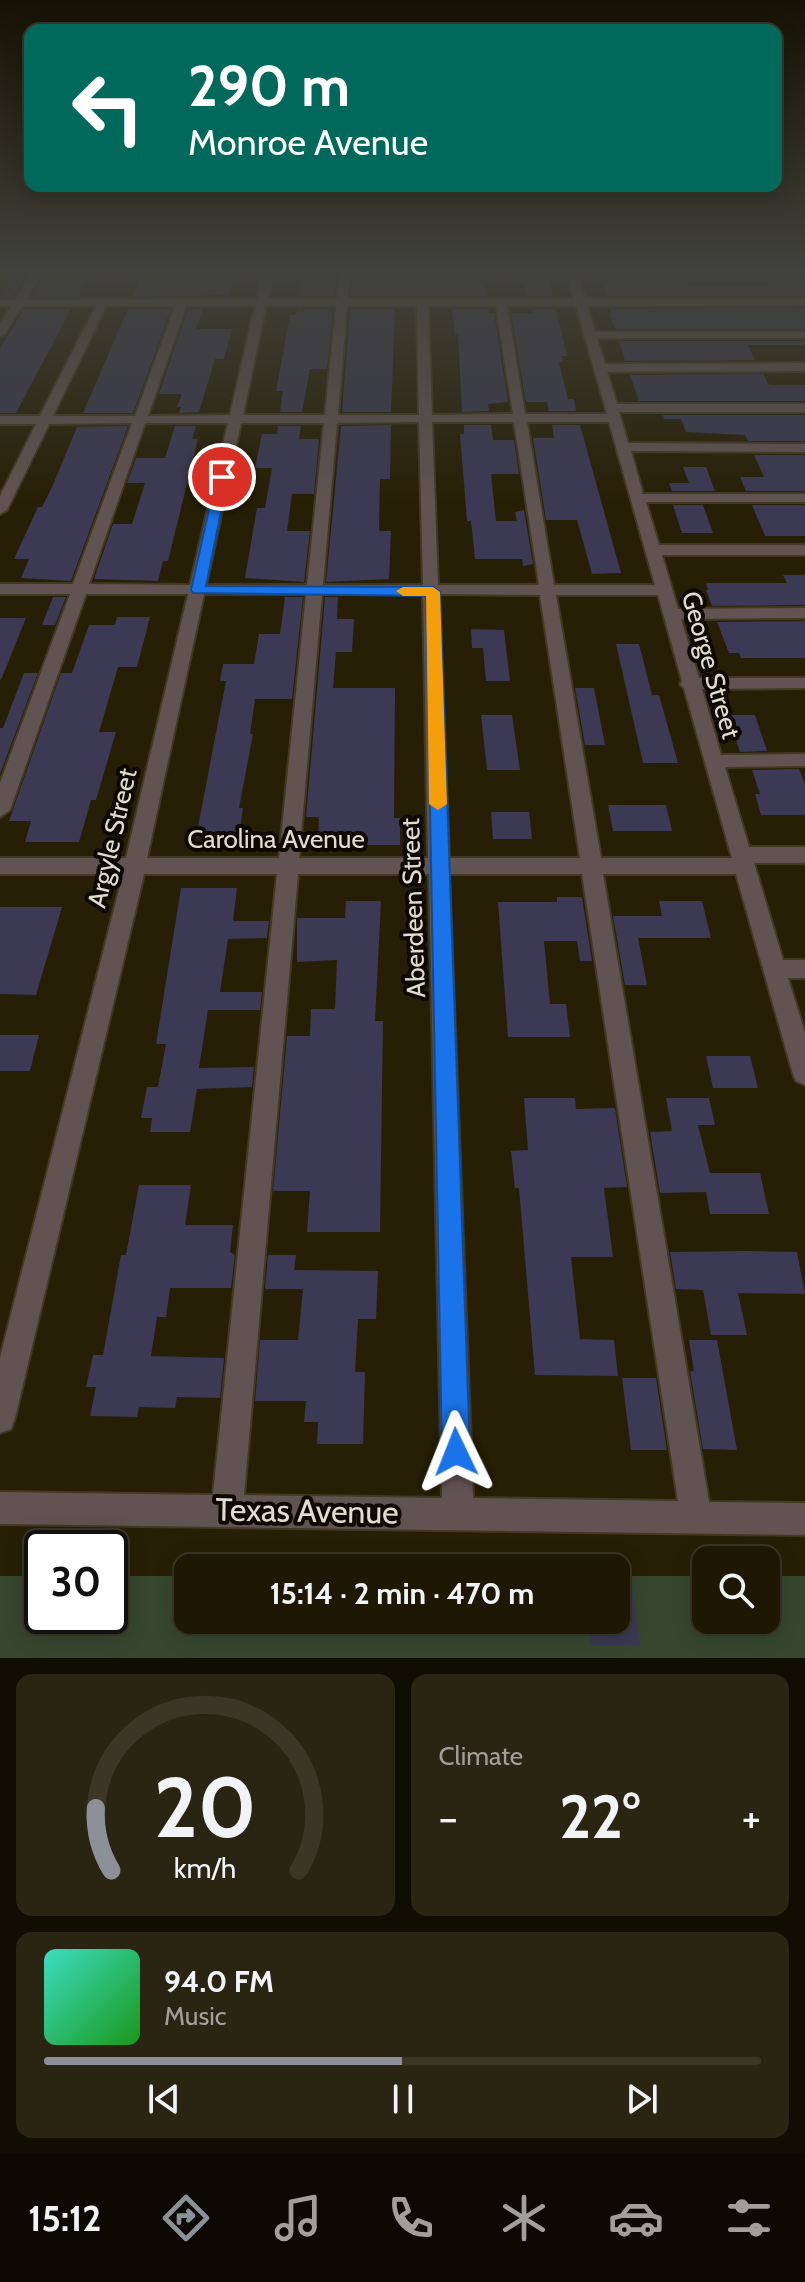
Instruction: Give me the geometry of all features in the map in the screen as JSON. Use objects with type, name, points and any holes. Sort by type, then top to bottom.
[{"type":"street","points":[[0,510],[81,346]]},
{"type":"street","points":[[0,810],[166,346]]},
{"type":"street","name":"Argyle Street","points":[[0,1418],[135,866],[252,346]]},
{"type":"street","points":[[227,1511],[338,346]]},
{"type":"street","name":"Aberdeen Street","points":[[424,346],[458,1513]]},
{"type":"street","points":[[508,346],[696,1517]]},
{"type":"street","name":"George Street","points":[[593,346],[805,1074]]},
{"type":"street","points":[[599,368],[805,367]]},
{"type":"street","points":[[0,420],[519,418],[805,408]]},
{"type":"street","points":[[623,447],[805,448]]},
{"type":"street","points":[[637,498],[805,498]]},
{"type":"street","points":[[652,550],[805,550]]},
{"type":"street","points":[[0,589],[662,590]]},
{"type":"street","points":[[669,614],[805,613]]},
{"type":"street","points":[[689,684],[805,683]]},
{"type":"street","points":[[712,761],[805,760]]},
{"type":"street","name":"Carolina Avenue","points":[[0,866],[591,867],[805,855]]},
{"type":"street","points":[[774,969],[805,969]]},
{"type":"street","name":"Texas Avenue","points":[[0,1508],[805,1519]]},
{"type":"green space","points":[[0,1576],[24,1576],[24,1634],[128,1634],[128,1576],[174,1576],[174,1634],[630,1634],[630,1576],[692,1576],[692,1634],[780,1634],[780,1576],[805,1576],[805,1658],[0,1658]]},
{"type":"building","points":[[51,346],[16,413],[0,413],[0,348]]},
{"type":"building","points":[[112,346],[157,346],[133,413],[83,413]]},
{"type":"building","points":[[175,346],[227,346],[224,359],[215,359],[199,412],[179,413],[181,407],[177,407],[182,394],[159,394]]},
{"type":"building","points":[[284,346],[329,346],[327,369],[310,369],[302,412],[280,412],[283,391],[276,391]]},
{"type":"building","points":[[347,346],[394,346],[391,412],[342,412]]},
{"type":"building","points":[[459,346],[499,346],[508,402],[488,404],[489,411],[462,412]]},
{"type":"building","points":[[517,346],[565,346],[567,356],[562,356],[563,362],[559,362],[568,399],[574,399],[576,411],[549,411],[547,402],[526,402]]},
{"type":"building","points":[[621,346],[749,346],[755,360],[625,361]]},
{"type":"building","points":[[763,374],[769,385],[805,385],[805,401],[639,401],[630,375]]},
{"type":"building","points":[[663,415],[805,415],[805,441],[748,441],[745,435],[686,432],[681,419],[664,419]]},
{"type":"building","points":[[391,425],[390,479],[380,479],[379,531],[391,531],[389,579],[326,582],[341,426]]},
{"type":"building","points":[[464,425],[491,425],[493,440],[514,440],[519,474],[491,474],[496,521],[517,521],[515,512],[524,510],[533,564],[523,566],[522,559],[475,559],[471,521],[467,521],[460,434],[464,434]]},
{"type":"building","points":[[552,425],[580,425],[621,573],[592,574],[577,520],[546,520],[533,438],[554,438]]},
{"type":"building","points":[[128,426],[71,581],[21,578],[29,559],[14,559],[38,507],[42,507],[52,487],[77,427]]},
{"type":"building","points":[[175,426],[196,426],[192,439],[198,439],[168,561],[163,561],[158,581],[94,579],[113,524],[132,524],[145,483],[127,483],[136,458],[165,458]]},
{"type":"building","points":[[278,426],[301,426],[299,439],[319,439],[314,494],[292,494],[287,531],[310,531],[304,582],[245,578],[257,508],[265,508],[272,468],[255,468],[262,434],[277,434]]},
{"type":"building","points":[[754,455],[805,455],[805,491],[746,491],[740,477],[764,477]]},
{"type":"building","points":[[683,467],[706,467],[715,491],[672,491],[669,483],[689,483]]},
{"type":"building","points":[[673,505],[703,505],[713,533],[682,533]]},
{"type":"building","points":[[752,505],[805,505],[805,536],[765,536]]},
{"type":"building","points":[[783,575],[805,575],[805,605],[712,606],[706,590],[706,583],[787,583]]},
{"type":"building","points":[[53,597],[66,597],[55,625],[42,625]]},
{"type":"building","points":[[285,597],[303,597],[292,699],[255,699],[250,734],[253,734],[239,808],[243,808],[239,837],[196,837],[226,681],[220,681],[223,664],[254,664],[259,634],[280,634]]},
{"type":"building","points":[[325,597],[338,597],[337,619],[354,619],[352,652],[336,652],[333,688],[395,688],[394,818],[400,818],[400,845],[354,845],[355,840],[318,841],[319,817],[306,817]]},
{"type":"building","points":[[117,617],[150,617],[137,667],[118,667],[99,732],[116,732],[96,800],[91,800],[79,842],[25,842],[31,821],[9,821],[61,673],[72,673],[89,625],[115,625]]},
{"type":"building","points":[[0,618],[26,618],[1,680],[0,679]]},
{"type":"building","points":[[805,621],[805,658],[741,658],[739,653],[729,653],[717,622]]},
{"type":"building","points":[[471,629],[504,630],[510,681],[486,681],[483,648],[472,648]]},
{"type":"building","points":[[616,644],[639,644],[652,695],[659,695],[678,763],[643,763]]},
{"type":"building","points":[[24,673],[38,673],[0,774],[0,728],[3,728]]},
{"type":"building","points":[[575,688],[594,688],[605,745],[585,745]]},
{"type":"building","points":[[481,715],[512,715],[520,770],[487,770]]},
{"type":"building","points":[[728,715],[755,715],[767,751],[740,752]]},
{"type":"building","points":[[799,769],[805,784],[805,815],[761,815],[755,794],[760,794],[752,770]]},
{"type":"building","points":[[608,805],[666,805],[672,831],[613,831]]},
{"type":"building","points":[[491,812],[529,812],[532,839],[493,839]]},
{"type":"building","points":[[181,888],[237,888],[233,921],[269,921],[267,938],[228,939],[220,992],[262,992],[260,1010],[208,1010],[199,1068],[254,1067],[252,1087],[197,1089],[190,1132],[150,1132],[152,1118],[141,1118],[147,1087],[158,1087],[166,1044],[156,1044]]},
{"type":"building","points":[[557,897],[582,897],[592,961],[580,961],[577,941],[544,941],[550,1004],[566,1004],[570,1037],[508,1037],[498,902],[557,902]]},
{"type":"building","points":[[346,901],[381,901],[375,1021],[383,1021],[380,1232],[307,1232],[310,1191],[273,1191],[287,1036],[310,1036],[311,1009],[335,1009],[337,960],[297,962],[297,918],[345,918]]},
{"type":"building","points":[[659,901],[702,901],[711,938],[638,938],[647,985],[625,985],[613,916],[662,916]]},
{"type":"building","points":[[0,907],[62,907],[36,995],[0,994]]},
{"type":"building","points":[[0,1035],[39,1035],[30,1071],[0,1071]]},
{"type":"building","points":[[706,1056],[750,1056],[758,1088],[713,1088]]},
{"type":"building","points":[[524,1098],[575,1098],[576,1109],[615,1108],[627,1187],[604,1188],[613,1257],[571,1257],[580,1339],[614,1340],[618,1376],[535,1375],[519,1188],[515,1188],[511,1151],[528,1150]]},
{"type":"building","points":[[666,1098],[709,1098],[715,1125],[698,1125],[710,1173],[760,1173],[769,1214],[710,1214],[706,1192],[660,1193],[650,1132],[672,1131]]},
{"type":"building","points":[[139,1185],[191,1185],[185,1225],[233,1225],[230,1252],[235,1255],[231,1288],[170,1288],[166,1317],[157,1317],[151,1356],[224,1358],[220,1398],[177,1397],[175,1408],[139,1407],[137,1417],[90,1416],[96,1387],[86,1387],[93,1355],[103,1355],[121,1255],[126,1255]]},
{"type":"building","points":[[670,1252],[797,1252],[805,1294],[738,1293],[747,1335],[711,1335],[703,1290],[676,1289]]},
{"type":"building","points":[[268,1255],[296,1255],[294,1270],[378,1271],[376,1319],[358,1319],[355,1372],[365,1372],[363,1444],[317,1444],[318,1422],[304,1422],[306,1401],[255,1401],[260,1340],[298,1340],[303,1289],[265,1289]]},
{"type":"building","points":[[689,1340],[717,1340],[737,1450],[703,1449],[690,1371],[694,1371]]},
{"type":"building","points":[[622,1378],[656,1378],[667,1450],[631,1450]]},
{"type":"building","points":[[632,1586],[640,1645],[591,1645],[590,1634],[630,1634]]},
{"type":"slow traffic","points":[[403,591],[433,592],[438,804]]},
{"type":"route","points":[[222,477],[198,590],[433,592],[456,1452]]}]
